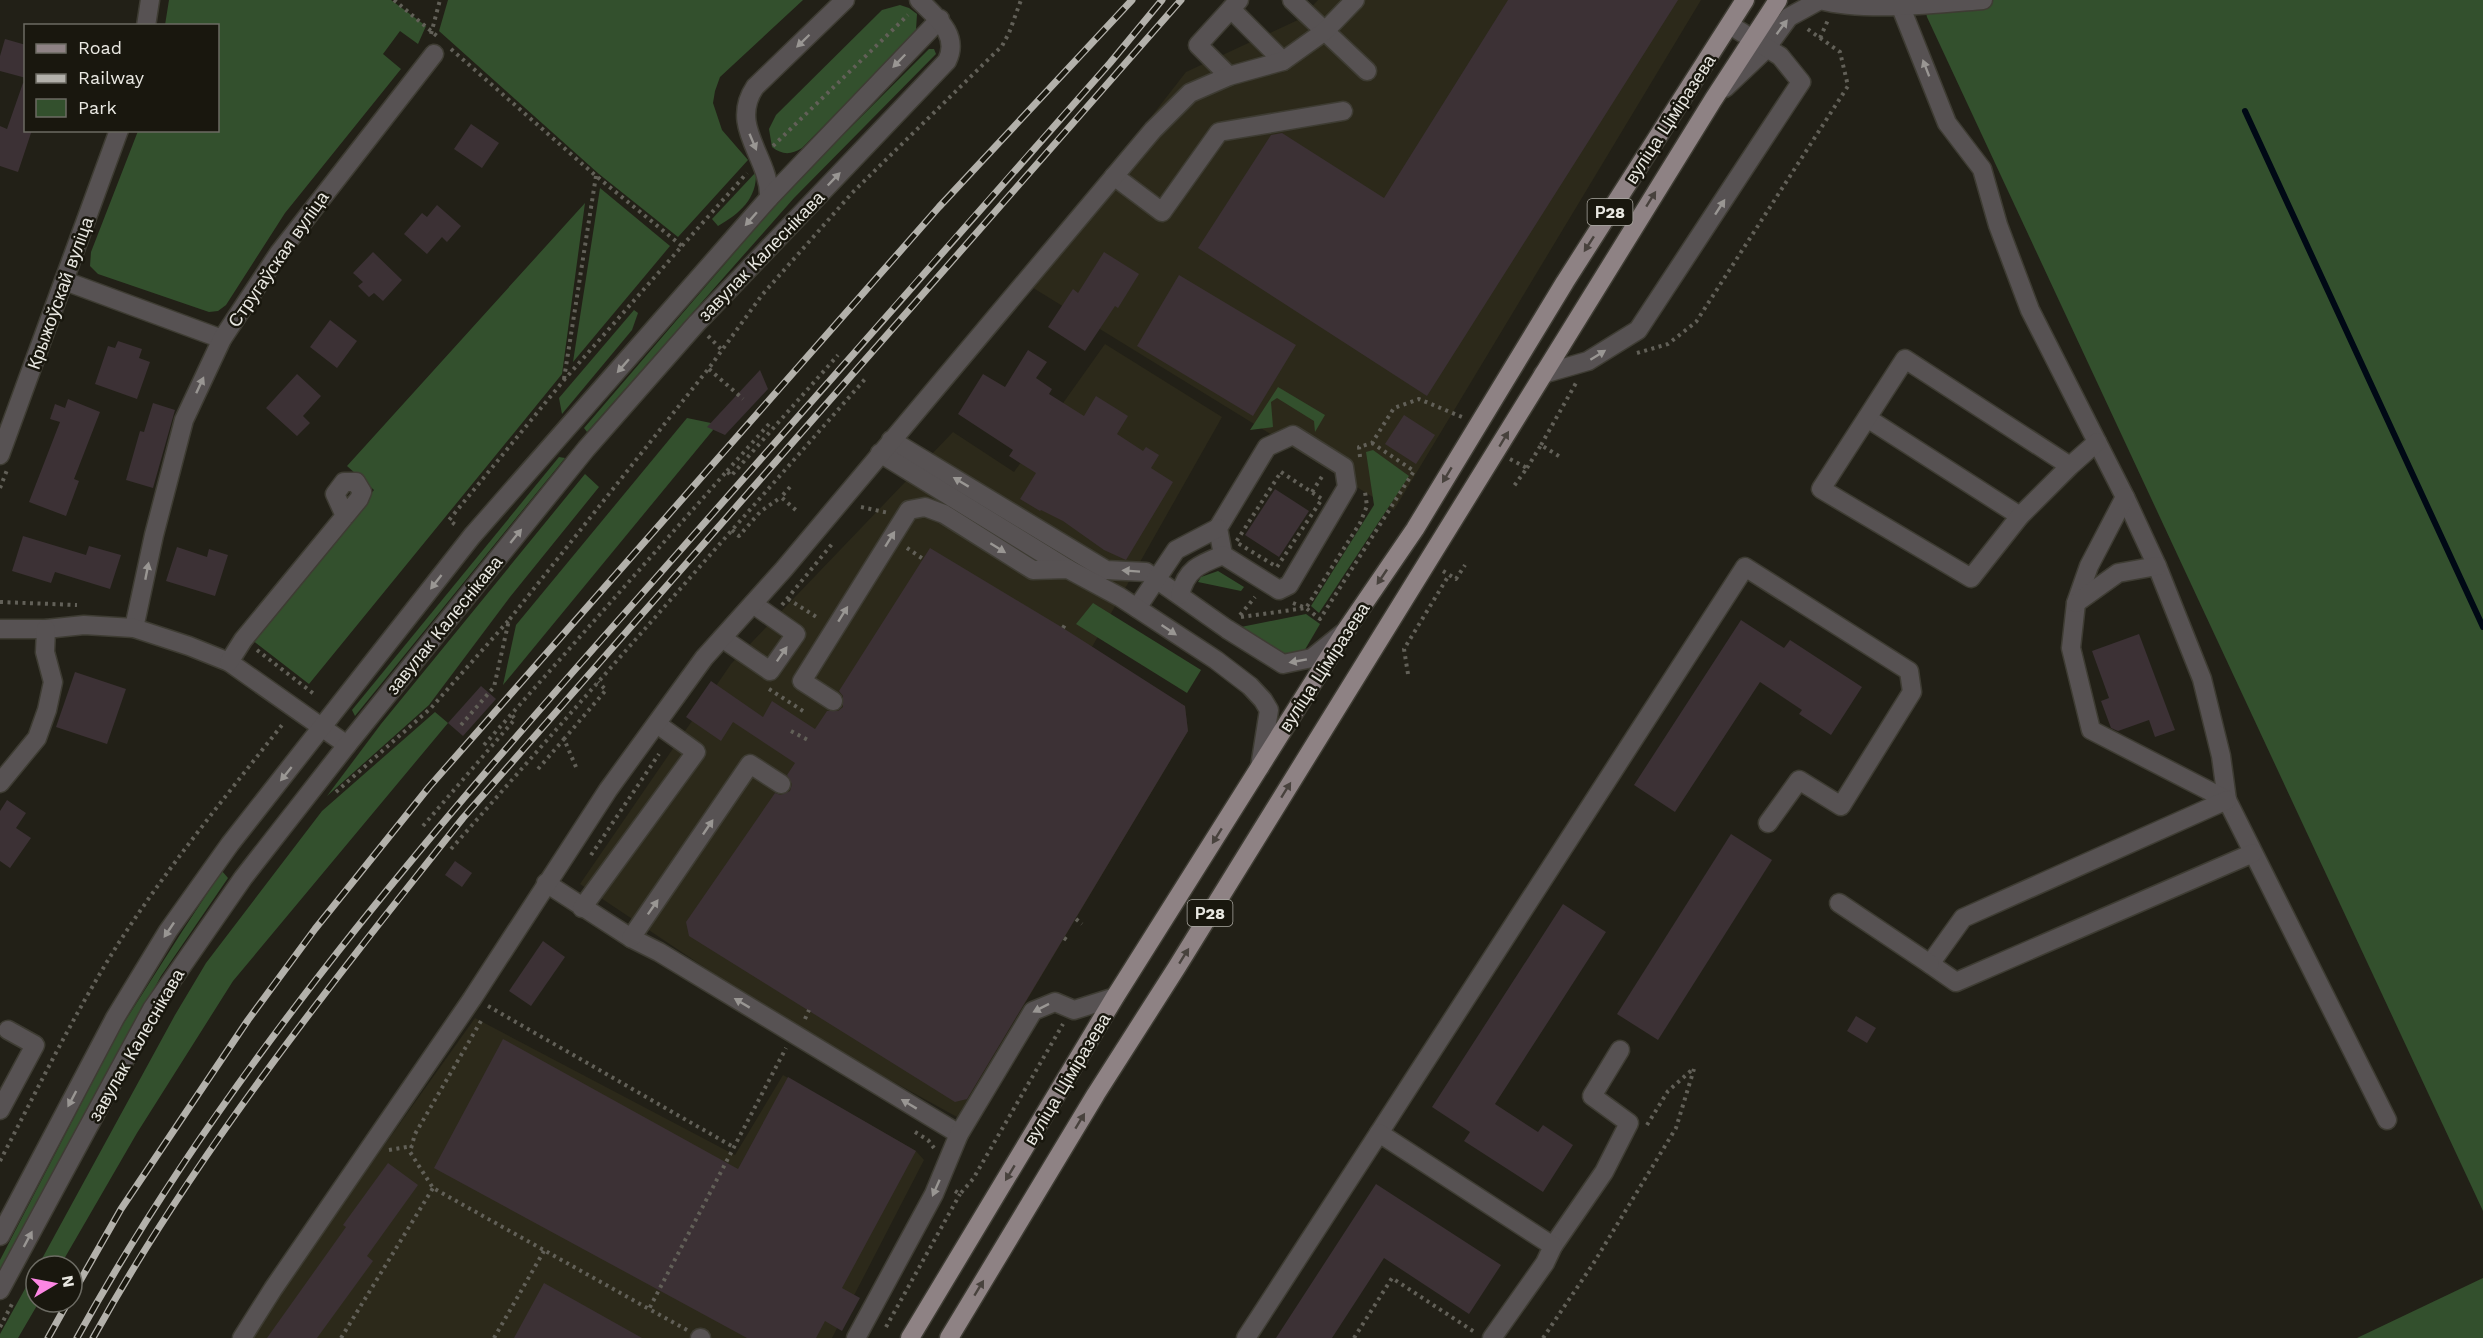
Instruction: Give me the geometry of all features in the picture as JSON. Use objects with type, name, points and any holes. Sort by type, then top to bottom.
[{"type":"main road","name":"вуліца Ціміразева","points":[[910,1338],[1115,997],[1346,630],[1415,529],[1565,282],[1746,0]]},
{"type":"main road","name":"вуліца Ціміразева","points":[[949,1338],[1096,1094],[1177,967],[1713,100],[1759,43],[1776,3]]},
{"type":"street","points":[[147,24],[150,0]]},
{"type":"street","name":"завулак Калеснікава","points":[[769,198],[770,184],[747,126],[747,103],[750,94],[844,0]]},
{"type":"street","points":[[1292,0],[1367,71]]},
{"type":"street","points":[[242,1338],[269,1294],[480,1003],[546,883],[608,790],[722,638],[1153,130],[1190,93],[1229,76],[1283,61],[1325,31],[1355,0]]},
{"type":"street","points":[[1759,43],[1789,17],[1820,0],[1835,4],[1983,0]]},
{"type":"street","name":"завулак Калеснікава","points":[[8,1293],[152,1009],[243,878],[347,745],[586,449],[688,333],[939,71],[951,53],[952,40],[940,19],[920,1]]},
{"type":"street","points":[[1898,3],[1947,123],[1983,169],[1998,225],[2030,310],[2125,497],[2157,566],[2202,679],[2221,756],[2227,800],[2387,1120]]},
{"type":"street","points":[[1229,76],[1198,45],[1235,4],[1283,61]]},
{"type":"street","name":"завулак Калеснікава","points":[[0,1236],[115,1018],[168,931],[230,844],[472,536],[769,198],[940,19]]},
{"type":"street","points":[[1543,374],[1588,361],[1638,330],[1802,82],[1780,56],[1730,25]]},
{"type":"street","name":"Стругаўская вуліца","points":[[134,628],[154,535],[184,420],[222,339],[279,253],[437,52]]},
{"type":"street","points":[[1114,176],[1162,212],[1219,132],[1343,111]]},
{"type":"street","name":"Крыжоўскай вуліца","points":[[0,455],[118,132]]},
{"type":"street","points":[[64,281],[222,339]]},
{"type":"street","points":[[2070,466],[1905,359],[1821,489],[1971,578],[2020,516],[2097,442]]},
{"type":"street","points":[[1867,418],[2020,516]]},
{"type":"street","points":[[1137,608],[1176,550],[1218,528],[1267,447],[1293,435],[1344,467],[1347,487],[1340,503],[1289,585],[1279,590],[1223,555],[1218,528]]},
{"type":"street","points":[[886,446],[1106,570],[1146,572],[1227,629],[1283,664],[1312,658],[1346,630]]},
{"type":"street","points":[[886,446],[1068,569],[1137,608],[1250,686],[1269,710],[1260,769]]},
{"type":"street","points":[[2125,497],[2089,566],[2076,603],[2071,648],[2091,730],[2227,800]]},
{"type":"street","points":[[833,701],[801,681],[909,510],[926,507],[944,514],[1033,570],[1068,569]]},
{"type":"street","points":[[229,662],[243,640],[345,516]]},
{"type":"street","points":[[1180,595],[1183,582],[1198,565],[1223,555]]},
{"type":"street","points":[[2076,603],[2118,573],[2157,566]]},
{"type":"street","points":[[1246,1338],[1745,567],[1910,671],[1912,692],[1841,806],[1798,780],[1767,823]]},
{"type":"street","points":[[722,638],[770,671],[796,634],[753,604]]},
{"type":"street","points":[[0,629],[46,629],[84,625],[134,628],[189,646],[229,662],[347,745]]},
{"type":"street","points":[[0,783],[37,738],[46,710],[53,682],[45,652],[46,629]]},
{"type":"street","points":[[582,908],[696,752],[657,724]]},
{"type":"street","points":[[630,938],[750,764],[781,784]]},
{"type":"street","points":[[1930,964],[1963,918],[2227,800]]},
{"type":"street","points":[[1839,903],[1956,982],[2253,854]]},
{"type":"street","points":[[546,883],[630,938],[659,952],[959,1134]]},
{"type":"street","points":[[856,1338],[934,1194],[959,1134],[1033,1011],[1054,1002],[1074,1010],[1115,997]]},
{"type":"street","points":[[0,1110],[35,1045],[8,1030]]},
{"type":"street","points":[[1492,1338],[1545,1263],[1553,1246],[1604,1172],[1629,1123],[1592,1096],[1620,1050]]},
{"type":"street","points":[[1379,1133],[1553,1246]]},
{"type":"path","points":[[394,0],[432,32],[437,52]]},
{"type":"path","points":[[440,0],[432,32],[437,52],[682,246]]},
{"type":"path","points":[[334,794],[431,708],[509,620],[709,368],[762,296],[852,193],[1002,45],[1021,0]]},
{"type":"path","points":[[449,520],[564,380],[760,159],[920,1]]},
{"type":"path","points":[[1636,354],[1668,344],[1696,322],[1848,86],[1840,52],[1799,23]]},
{"type":"path","points":[[564,380],[596,176]]},
{"type":"path","points":[[727,471],[731,476],[838,355]]},
{"type":"path","points":[[709,368],[742,399]]},
{"type":"path","points":[[451,849],[866,378]]},
{"type":"path","points":[[1514,486],[1541,445],[1578,380]]},
{"type":"path","points":[[484,745],[769,424]]},
{"type":"path","points":[[1306,608],[1320,619],[1414,471],[1372,443]]},
{"type":"path","points":[[1541,445],[1562,458]]},
{"type":"path","points":[[1510,459],[1527,468]]},
{"type":"path","points":[[1281,472],[1322,499],[1277,567],[1236,542],[1281,472]]},
{"type":"path","points":[[732,530],[739,536],[760,512],[781,497],[790,487]]},
{"type":"path","points":[[781,497],[797,511]]},
{"type":"path","points":[[855,516],[862,507],[891,513],[884,522]]},
{"type":"path","points":[[907,548],[923,559]]},
{"type":"path","points":[[1440,570],[1456,579],[1465,565]]},
{"type":"path","points":[[1408,674],[1404,649],[1449,575]]},
{"type":"path","points":[[788,599],[817,619],[823,610]]},
{"type":"path","points":[[461,725],[494,687],[509,620]]},
{"type":"path","points":[[538,769],[606,690],[598,682]]},
{"type":"path","points":[[423,826],[515,718],[511,714]]},
{"type":"path","points":[[0,1161],[62,1043],[118,945],[152,895],[282,724]]},
{"type":"path","points":[[791,731],[808,740]]},
{"type":"path","points":[[564,739],[576,766]]},
{"type":"path","points":[[1076,919],[1082,924]]},
{"type":"path","points":[[1064,938],[1070,942]]},
{"type":"path","points":[[701,1338],[433,1188],[410,1152],[415,1134],[478,1028],[480,1003],[735,1148]]},
{"type":"path","points":[[804,1019],[809,1010]]},
{"type":"path","points":[[649,1309],[785,1051]]},
{"type":"path","points":[[1543,1338],[1593,1264],[1676,1128],[1694,1068]]},
{"type":"path","points":[[341,1338],[433,1188]]},
{"type":"path","points":[[885,1328],[960,1194]]},
{"type":"path","points":[[494,1338],[544,1251]]},
{"type":"path","points":[[1354,1338],[1392,1278],[1484,1338]]},
{"type":"path","points":[[0,1327],[8,1293]]},
{"type":"shaded area","points":[[1318,0],[1701,0],[1394,510],[1030,286],[1063,230],[1186,72],[1300,19]]},
{"type":"shaded area","points":[[1105,344],[1222,417],[1088,654],[1185,706],[1188,731],[957,1117],[792,1026],[580,884],[731,664],[953,432],[1014,472]]},
{"type":"shaded area","points":[[475,1018],[735,1155],[783,1075],[916,1151],[924,1160],[832,1338],[252,1338],[267,1310]]},
{"type":"green space","points":[[169,0],[391,0],[426,26],[418,44],[400,31],[383,54],[401,69],[285,213],[226,305],[218,311],[209,312],[98,274],[90,266],[91,252],[138,132],[219,132],[219,24],[165,24]]},
{"type":"green space","points":[[448,0],[803,0],[720,77],[713,103],[722,130],[748,160],[678,237],[599,174],[439,31]]},
{"type":"green space","points":[[1923,0],[2483,0],[2483,1211],[1927,17]]},
{"type":"green space","points":[[900,5],[917,14],[916,30],[909,39],[802,148],[787,153],[779,152],[772,147],[769,129],[776,115],[882,10]]},
{"type":"green space","points":[[929,49],[934,49],[936,54],[794,198],[587,432],[584,428],[791,187]]},
{"type":"green space","points":[[756,172],[754,190],[746,204],[718,226],[712,219]]},
{"type":"green space","points":[[600,188],[670,246],[573,362]]},
{"type":"green space","points":[[585,203],[562,374],[309,684],[252,640],[374,490],[347,466]]},
{"type":"green space","points":[[634,310],[638,313],[632,330],[562,414],[559,398]]},
{"type":"green space","points":[[1278,387],[1325,415],[1315,432],[1314,421],[1277,398],[1271,402],[1273,427],[1250,430]]},
{"type":"green space","points":[[687,418],[711,423],[713,430],[503,685],[516,625]]},
{"type":"green space","points":[[1373,450],[1409,476],[1319,613],[1311,606],[1374,505],[1366,452]]},
{"type":"green space","points":[[559,457],[565,458],[355,716],[352,710]]},
{"type":"green space","points":[[585,474],[599,487],[510,597],[429,705],[327,796],[381,724]]},
{"type":"green space","points":[[1218,571],[1244,587],[1241,591],[1198,582],[1201,577]]},
{"type":"green space","points":[[1093,603],[1201,670],[1187,693],[1076,624]]},
{"type":"green space","points":[[1306,614],[1320,624],[1303,653],[1286,656],[1236,628]]},
{"type":"green space","points":[[435,712],[448,723],[233,981],[137,1133],[67,1254],[45,1254],[175,1015],[206,963],[322,811]]},
{"type":"green space","points":[[222,871],[228,878],[161,976],[0,1271],[0,1260],[120,1029]]},
{"type":"green space","points":[[2483,1278],[2483,1338],[2357,1338]]},
{"type":"green space","points":[[24,1291],[24,1314],[32,1314],[18,1338],[0,1338],[0,1334]]},
{"type":"building","points":[[1508,0],[1678,0],[1427,396],[1198,248],[1271,135],[1282,133],[1384,198]]},
{"type":"building","points":[[5,39],[24,44],[24,77],[0,71],[0,56]]},
{"type":"building","points":[[24,83],[24,132],[31,132],[18,172],[0,166],[0,126],[7,129]]},
{"type":"building","points":[[471,124],[499,143],[482,168],[454,149]]},
{"type":"building","points":[[437,205],[461,226],[447,242],[442,237],[427,254],[404,234],[422,213],[427,217]]},
{"type":"building","points":[[373,252],[402,280],[383,301],[374,293],[369,297],[358,286],[363,282],[353,273]]},
{"type":"building","points":[[1104,252],[1139,274],[1118,308],[1115,306],[1085,351],[1048,327],[1073,289],[1078,293]]},
{"type":"building","points":[[1179,275],[1296,345],[1253,416],[1137,346]]},
{"type":"building","points":[[330,320],[357,341],[337,368],[310,347]]},
{"type":"building","points":[[118,341],[142,349],[139,358],[150,362],[137,399],[95,384],[108,346],[115,348]]},
{"type":"building","points":[[1028,350],[1047,362],[1036,378],[1052,389],[1049,394],[1084,416],[1096,396],[1128,416],[1117,434],[1143,451],[1146,447],[1159,455],[1151,468],[1173,482],[1126,560],[1104,550],[1063,521],[1020,499],[1036,473],[1009,456],[1013,450],[958,414],[983,374],[1005,387]]},
{"type":"building","points":[[760,370],[768,389],[725,435],[707,427]]},
{"type":"building","points":[[297,374],[321,396],[303,416],[310,423],[297,436],[266,408]]},
{"type":"building","points":[[68,399],[100,412],[74,479],[79,481],[66,516],[29,502],[60,422],[50,419],[55,404],[65,408]]},
{"type":"building","points":[[153,403],[175,410],[153,488],[126,480],[140,431],[144,432]]},
{"type":"building","points":[[1404,415],[1435,435],[1416,464],[1385,444]]},
{"type":"building","points":[[1275,489],[1309,511],[1279,557],[1245,535]]},
{"type":"building","points":[[23,536],[86,555],[89,546],[121,555],[110,589],[55,572],[51,583],[12,571]]},
{"type":"building","points":[[177,547],[207,557],[209,549],[228,555],[215,596],[166,581]]},
{"type":"building","points":[[930,548],[1063,628],[1185,706],[1188,731],[967,1099],[955,1102],[689,936],[686,922],[775,793],[781,795],[790,791],[792,784],[787,775],[795,763],[733,722],[721,741],[686,717],[711,681],[763,717],[772,701],[815,729],[827,711],[838,711],[843,707],[843,696],[839,691]]},
{"type":"building","points":[[1741,620],[1784,648],[1790,640],[1862,687],[1831,735],[1799,714],[1802,710],[1760,682],[1675,812],[1634,785]]},
{"type":"building","points":[[2139,634],[2175,730],[2155,737],[2149,720],[2118,731],[2111,728],[2101,701],[2109,698],[2092,651]]},
{"type":"building","points":[[75,672],[126,689],[107,744],[56,727]]},
{"type":"building","points":[[481,686],[496,699],[463,736],[448,723]]},
{"type":"building","points":[[7,800],[26,813],[16,828],[31,838],[10,868],[0,861],[0,811]]},
{"type":"building","points":[[1731,834],[1772,860],[1658,1040],[1617,1014]]},
{"type":"building","points":[[455,861],[472,873],[462,887],[445,875]]},
{"type":"building","points":[[1563,904],[1606,932],[1495,1104],[1538,1132],[1543,1125],[1573,1145],[1543,1192],[1464,1141],[1470,1132],[1432,1107]]},
{"type":"building","points":[[543,941],[565,957],[531,1006],[509,991]]},
{"type":"building","points":[[1856,1016],[1876,1028],[1867,1043],[1847,1031]]},
{"type":"building","points":[[503,1039],[738,1169],[788,1077],[916,1151],[842,1288],[860,1298],[842,1331],[825,1321],[816,1338],[747,1338],[434,1168]]},
{"type":"building","points":[[388,1163],[418,1185],[367,1256],[373,1261],[317,1338],[267,1338],[346,1227],[343,1225]]},
{"type":"building","points":[[1376,1184],[1501,1265],[1469,1314],[1384,1258],[1332,1338],[1276,1338]]},
{"type":"building","points":[[544,1283],[642,1338],[514,1338]]},
{"type":"waterway","points":[[2245,111],[2483,627]]},
{"type":"railway","points":[[84,1274],[121,1209],[248,1020],[315,929],[429,787],[939,207],[1132,0]]},
{"type":"railway","points":[[77,1338],[136,1238],[199,1140],[267,1045],[412,860],[563,683],[1110,63],[1162,0]]},
{"type":"railway","points":[[93,1338],[133,1269],[220,1136],[315,1007],[463,818],[1181,0]]},
{"type":"railway","points":[[48,1338],[61,1314]]}]
